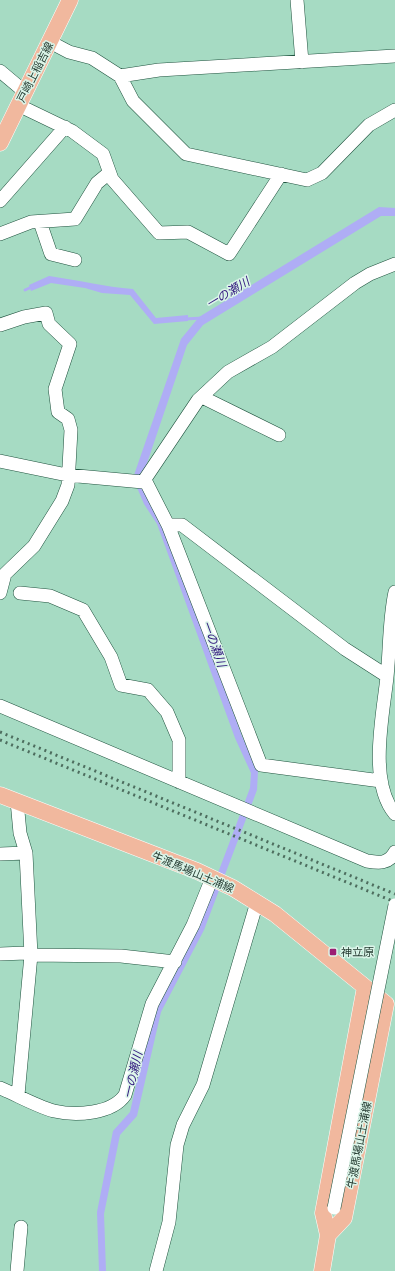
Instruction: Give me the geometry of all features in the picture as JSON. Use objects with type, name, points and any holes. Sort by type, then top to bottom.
[{"type":"main road","name":"戸崎上稲吉線","points":[[0,143],[70,0]]},
{"type":"main road","name":"牛渡馬場山土浦線","points":[[0,795],[212,878],[257,902],[391,1007],[344,1218],[328,1235]]},
{"type":"main road","name":"牛渡馬場山土浦線","points":[[322,1271],[328,1235],[323,1213],[365,987]]},
{"type":"street","points":[[297,0],[302,62]]},
{"type":"street","points":[[50,42],[69,52],[92,58],[120,76],[132,101],[186,154],[307,180],[322,173],[369,125],[395,110]]},
{"type":"street","points":[[120,76],[159,70],[395,56]]},
{"type":"street","points":[[0,71],[21,99],[65,127],[103,154],[109,173],[159,233],[188,232],[229,254],[281,174]]},
{"type":"street","points":[[0,201],[65,127]]},
{"type":"street","points":[[0,234],[31,222],[75,219],[97,183],[109,173]]},
{"type":"street","points":[[40,222],[51,254],[75,260]]},
{"type":"street","points":[[0,462],[70,476],[143,482],[202,397],[228,372],[272,346],[355,283],[370,274],[395,264]]},
{"type":"street","points":[[0,325],[24,317],[46,313],[49,324],[70,344],[55,389],[58,412],[68,419],[71,430],[70,476],[62,501],[34,546],[4,574],[0,592]]},
{"type":"street","points":[[202,397],[279,435]]},
{"type":"street","points":[[145,480],[168,525],[261,765],[381,781]]},
{"type":"street","points":[[168,525],[182,525],[345,649],[387,676]]},
{"type":"street","points":[[395,592],[390,616],[387,676],[378,743],[381,781],[389,807],[395,814]]},
{"type":"street","points":[[20,593],[50,596],[83,610],[111,658],[121,684],[148,690],[167,712],[179,740],[179,782]]},
{"type":"street","points":[[0,706],[367,861],[382,864],[392,858],[395,852]]},
{"type":"street","points":[[17,801],[20,833],[26,853],[31,955],[18,1096]]},
{"type":"street","points":[[0,854],[26,853]]},
{"type":"street","points":[[0,1088],[53,1110],[68,1112],[100,1111],[109,1108],[122,1100],[125,1095],[152,1004],[193,925],[212,878]]},
{"type":"street","points":[[156,1271],[169,1222],[177,1146],[184,1125],[203,1086],[257,902]]},
{"type":"street","points":[[328,1235],[395,905]]},
{"type":"street","points":[[0,954],[26,953],[31,955],[121,956],[175,962]]},
{"type":"street","points":[[17,1271],[20,1227]]},
{"type":"water","points":[[379,207],[395,208],[395,216],[381,216],[203,325],[187,345],[142,478],[164,520],[242,736],[258,771],[257,790],[204,930],[161,1012],[137,1116],[120,1135],[104,1214],[106,1271],[99,1271],[97,1212],[113,1131],[130,1112],[153,1009],[213,886],[250,788],[251,773],[235,738],[157,524],[144,504],[133,478],[181,339],[199,317]]},
{"type":"water","points":[[49,276],[112,287],[133,289],[156,318],[188,315],[188,321],[154,324],[130,295],[102,293],[85,288],[51,283],[31,291],[29,285]]},
{"type":"waterway","points":[[25,290],[34,286]]},
{"type":"waterway","points":[[185,319],[203,318]]},
{"type":"railway","points":[[0,732],[395,894]]},
{"type":"railway","points":[[0,740],[395,902]]},
{"type":"place","name":"神立原","points":[[333,952]]},
{"type":"water label","name":"一の瀬川","points":[[228,293]]},
{"type":"water label","name":"一の瀬川","points":[[214,644]]},
{"type":"water label","name":"一の瀬川","points":[[133,1075]]}]
